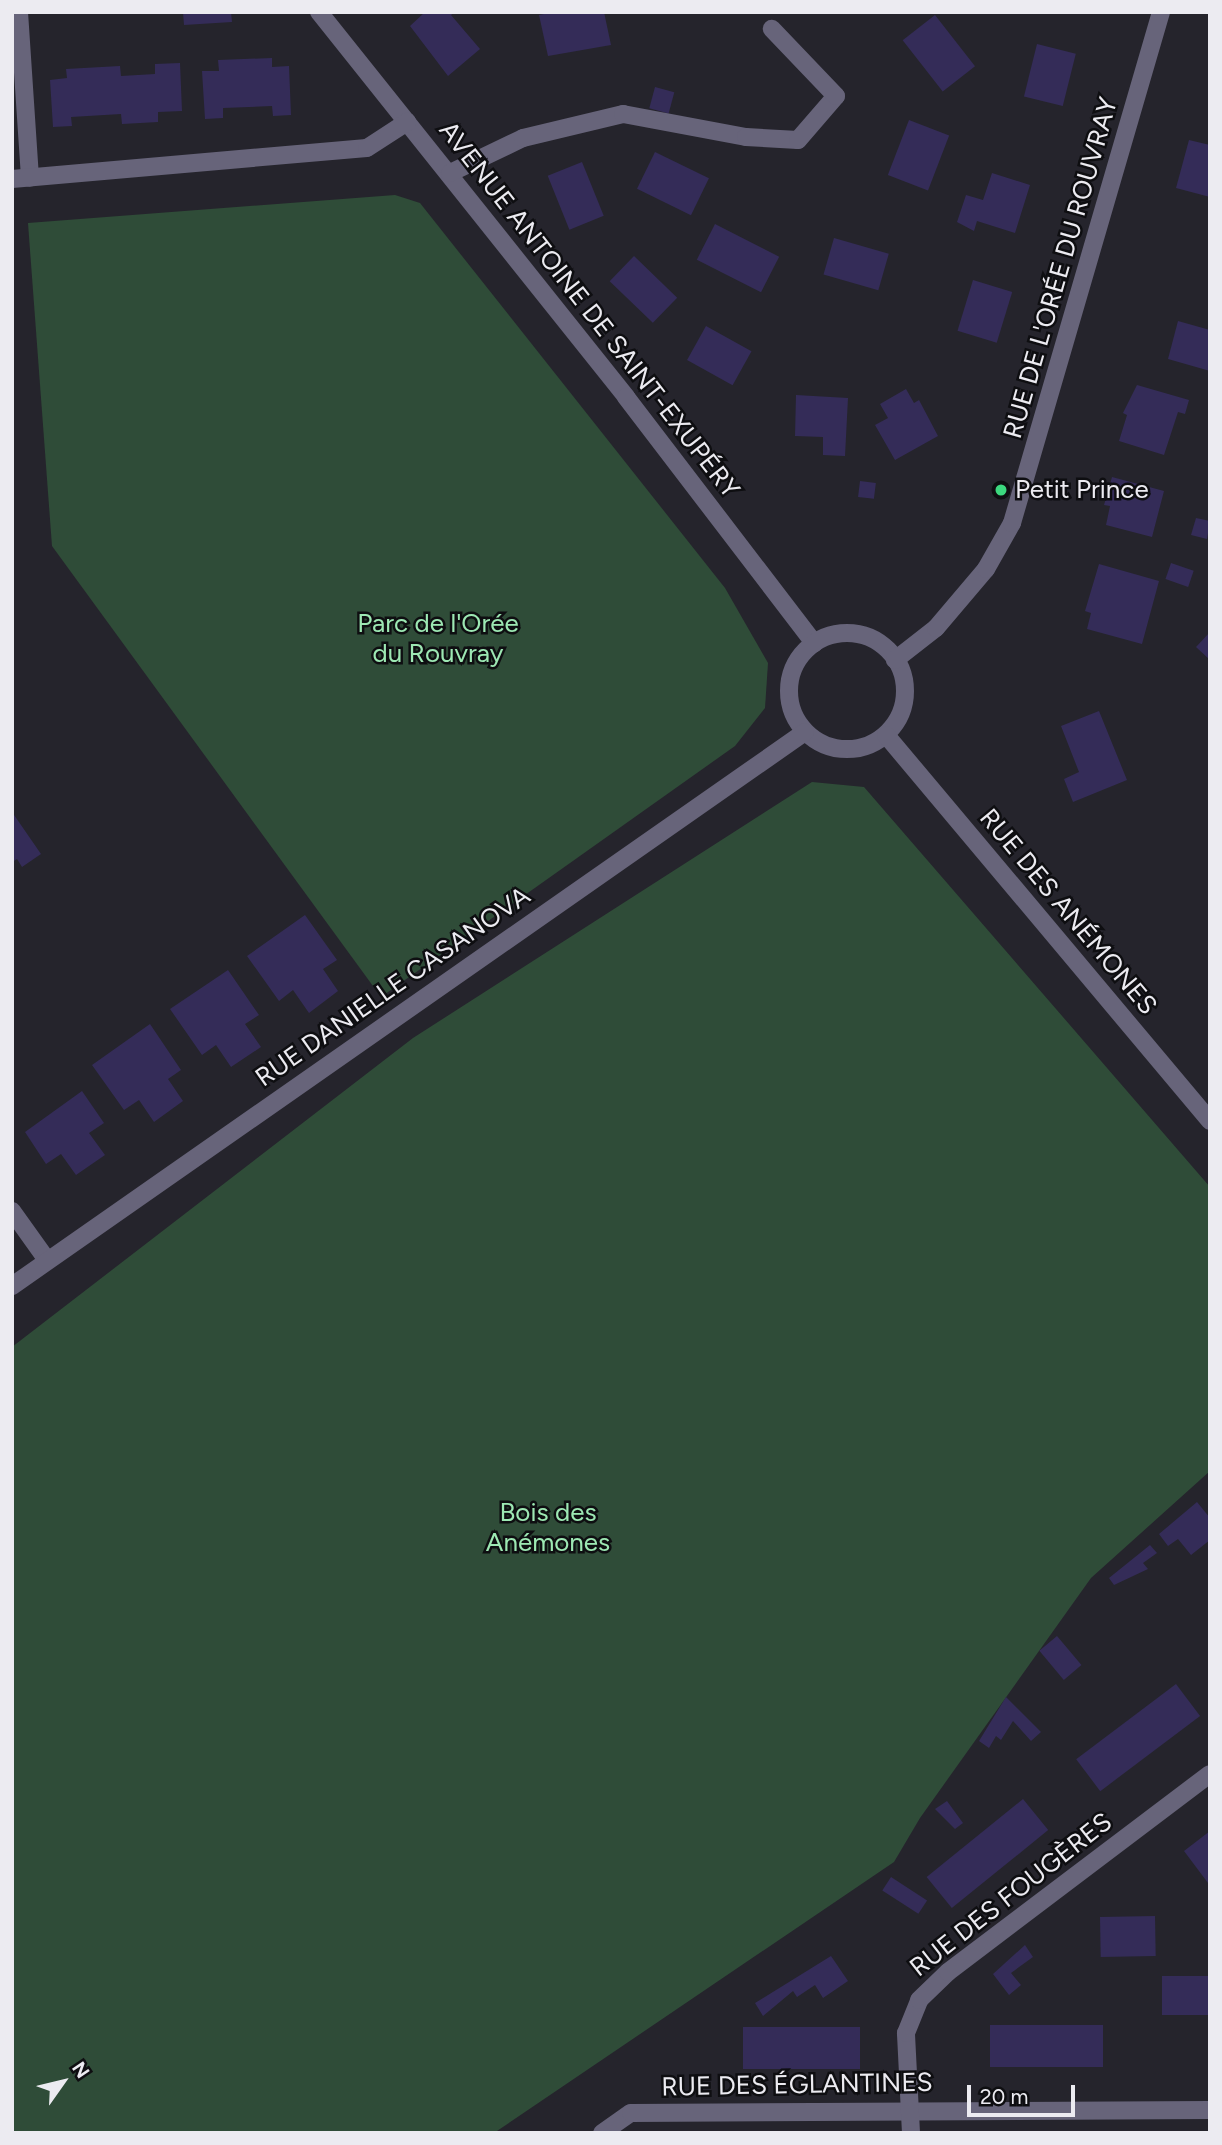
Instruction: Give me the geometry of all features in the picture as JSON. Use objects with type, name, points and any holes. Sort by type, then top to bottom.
[{"type":"street","points":[[19,12],[21,178],[367,148],[407,122]]},
{"type":"street","name":"AVENUE ANTOINE DE SAINT-EXUPÉRY","points":[[319,12],[450,173],[814,643]]},
{"type":"street","name":"RUE DE L'ORÉE DU ROUVRAY","points":[[895,660],[944,619],[986,569],[1012,523],[1161,12]]},
{"type":"street","points":[[450,173],[523,138],[623,114],[746,137],[798,140],[836,96],[772,29]]},
{"type":"street","points":[[858,634],[880,642],[895,660],[905,682],[905,702],[886,735],[861,748],[838,748],[805,732],[794,714],[790,681],[797,661],[814,643],[830,635],[858,634]]},
{"type":"street","name":"RUE DANIELLE CASANOVA","points":[[12,1286],[805,732]]},
{"type":"street","name":"RUE DES ANÉMONES","points":[[886,735],[1210,1121]]},
{"type":"street","points":[[12,1211],[47,1260]]},
{"type":"street","name":"RUE DES FOUGÈRES","points":[[911,2133],[912,2110],[906,2033],[919,2000],[948,1972],[1210,1774]]},
{"type":"street","name":"RUE DES ÉGLANTINES","points":[[601,2133],[631,2113],[1210,2110]]},
{"type":"green space","name":"Parc de l'Orée du Rouvray","points":[[395,195],[420,203],[725,588],[768,663],[765,708],[735,746],[381,997],[52,546],[28,223]]},
{"type":"green space","name":"Bois des Anémones","points":[[812,782],[864,787],[1210,1187],[1210,1471],[1091,1578],[920,1818],[894,1862],[494,2133],[12,2133],[12,1347],[413,1038]]},
{"type":"building","points":[[183,12],[231,12],[232,22],[184,25]]},
{"type":"building","points":[[425,12],[455,12],[451,15],[480,49],[448,76],[410,26]]},
{"type":"building","points":[[553,12],[604,12],[611,45],[548,56],[539,15]]},
{"type":"building","points":[[935,15],[975,66],[943,91],[903,40]]},
{"type":"building","points":[[1037,44],[1076,54],[1063,106],[1024,96]]},
{"type":"building","points":[[272,58],[272,67],[289,66],[291,115],[273,116],[272,106],[223,108],[223,118],[205,119],[202,71],[219,71],[218,60]]},
{"type":"building","points":[[180,63],[182,111],[158,112],[158,122],[122,124],[121,114],[71,117],[72,126],[53,127],[50,80],[67,78],[66,69],[120,66],[121,76],[155,74],[155,64]]},
{"type":"building","points":[[655,87],[674,92],[669,113],[649,108]]},
{"type":"building","points":[[909,120],[949,135],[928,190],[888,175]]},
{"type":"building","points":[[1189,140],[1210,145],[1210,197],[1176,188]]},
{"type":"building","points":[[655,152],[709,178],[691,215],[637,189]]},
{"type":"building","points":[[582,162],[604,216],[569,230],[548,176]]},
{"type":"building","points":[[992,173],[1030,185],[1015,233],[977,221],[974,231],[957,222],[966,195],[983,200]]},
{"type":"building","points":[[715,224],[779,257],[761,292],[697,260]]},
{"type":"building","points":[[834,238],[889,254],[878,290],[824,275]]},
{"type":"building","points":[[634,256],[677,298],[653,323],[610,281]]},
{"type":"building","points":[[973,280],[1012,292],[997,343],[958,331]]},
{"type":"building","points":[[1178,321],[1210,330],[1210,371],[1168,359]]},
{"type":"building","points":[[706,326],[751,351],[733,385],[687,360]]},
{"type":"building","points":[[1137,385],[1189,400],[1185,414],[1178,412],[1164,455],[1119,441],[1127,415],[1123,413]]},
{"type":"building","points":[[906,389],[914,403],[919,400],[938,436],[895,460],[875,425],[888,418],[880,404]]},
{"type":"building","points":[[796,395],[848,398],[845,456],[823,455],[823,437],[795,436]]},
{"type":"building","points":[[1112,477],[1164,491],[1152,537],[1106,525],[1110,506],[1104,505]]},
{"type":"building","points":[[860,481],[876,483],[874,499],[858,497]]},
{"type":"building","points":[[1196,518],[1210,521],[1207,539],[1191,535]]},
{"type":"building","points":[[1171,563],[1194,571],[1188,587],[1165,579]]},
{"type":"building","points":[[1099,564],[1159,581],[1142,644],[1087,629],[1091,613],[1085,611]]},
{"type":"building","points":[[1210,632],[1210,660],[1196,647]]},
{"type":"building","points":[[1099,711],[1127,780],[1073,802],[1064,779],[1079,772],[1061,726]]},
{"type":"building","points":[[12,812],[41,854],[22,867],[17,859],[12,862]]},
{"type":"building","points":[[305,915],[337,960],[323,969],[338,991],[309,1013],[293,990],[279,1001],[247,956]]},
{"type":"building","points":[[228,970],[259,1015],[245,1024],[261,1047],[231,1067],[216,1045],[202,1055],[170,1009]]},
{"type":"building","points":[[150,1024],[181,1070],[168,1079],[183,1101],[154,1122],[139,1100],[124,1110],[92,1065]]},
{"type":"building","points":[[82,1091],[104,1123],[89,1133],[105,1155],[76,1175],[61,1154],[46,1164],[25,1132]]},
{"type":"building","points":[[1197,1502],[1210,1518],[1210,1540],[1191,1555],[1178,1539],[1168,1546],[1159,1534]]},
{"type":"building","points":[[1150,1545],[1157,1553],[1143,1563],[1148,1569],[1114,1585],[1109,1578]]},
{"type":"building","points":[[1057,1636],[1081,1665],[1064,1680],[1039,1651]]},
{"type":"building","points":[[1176,1684],[1200,1716],[1100,1791],[1076,1759]]},
{"type":"building","points":[[1006,1697],[1041,1732],[1031,1741],[1013,1721],[1001,1740],[996,1736],[989,1748],[979,1741]]},
{"type":"building","points":[[1023,1799],[1048,1830],[952,1908],[927,1877]]},
{"type":"building","points":[[947,1801],[963,1823],[955,1829],[935,1809]]},
{"type":"building","points":[[1210,1831],[1210,1881],[1208,1883],[1184,1851]]},
{"type":"building","points":[[891,1877],[927,1900],[918,1914],[882,1890]]},
{"type":"building","points":[[1155,1916],[1156,1956],[1101,1957],[1100,1917]]},
{"type":"building","points":[[1025,1945],[1033,1957],[1011,1973],[1021,1985],[1009,1995],[993,1974]]},
{"type":"building","points":[[831,1956],[848,1981],[823,1998],[815,1985],[797,1997],[793,1991],[763,2016],[755,2003]]},
{"type":"building","points":[[1162,1976],[1210,1976],[1210,2015],[1162,2015]]},
{"type":"building","points":[[990,2025],[1103,2025],[1103,2067],[990,2067]]},
{"type":"building","points":[[743,2027],[860,2027],[860,2069],[743,2069]]},
{"type":"place","name":"Petit Prince","points":[[1001,490]]}]
